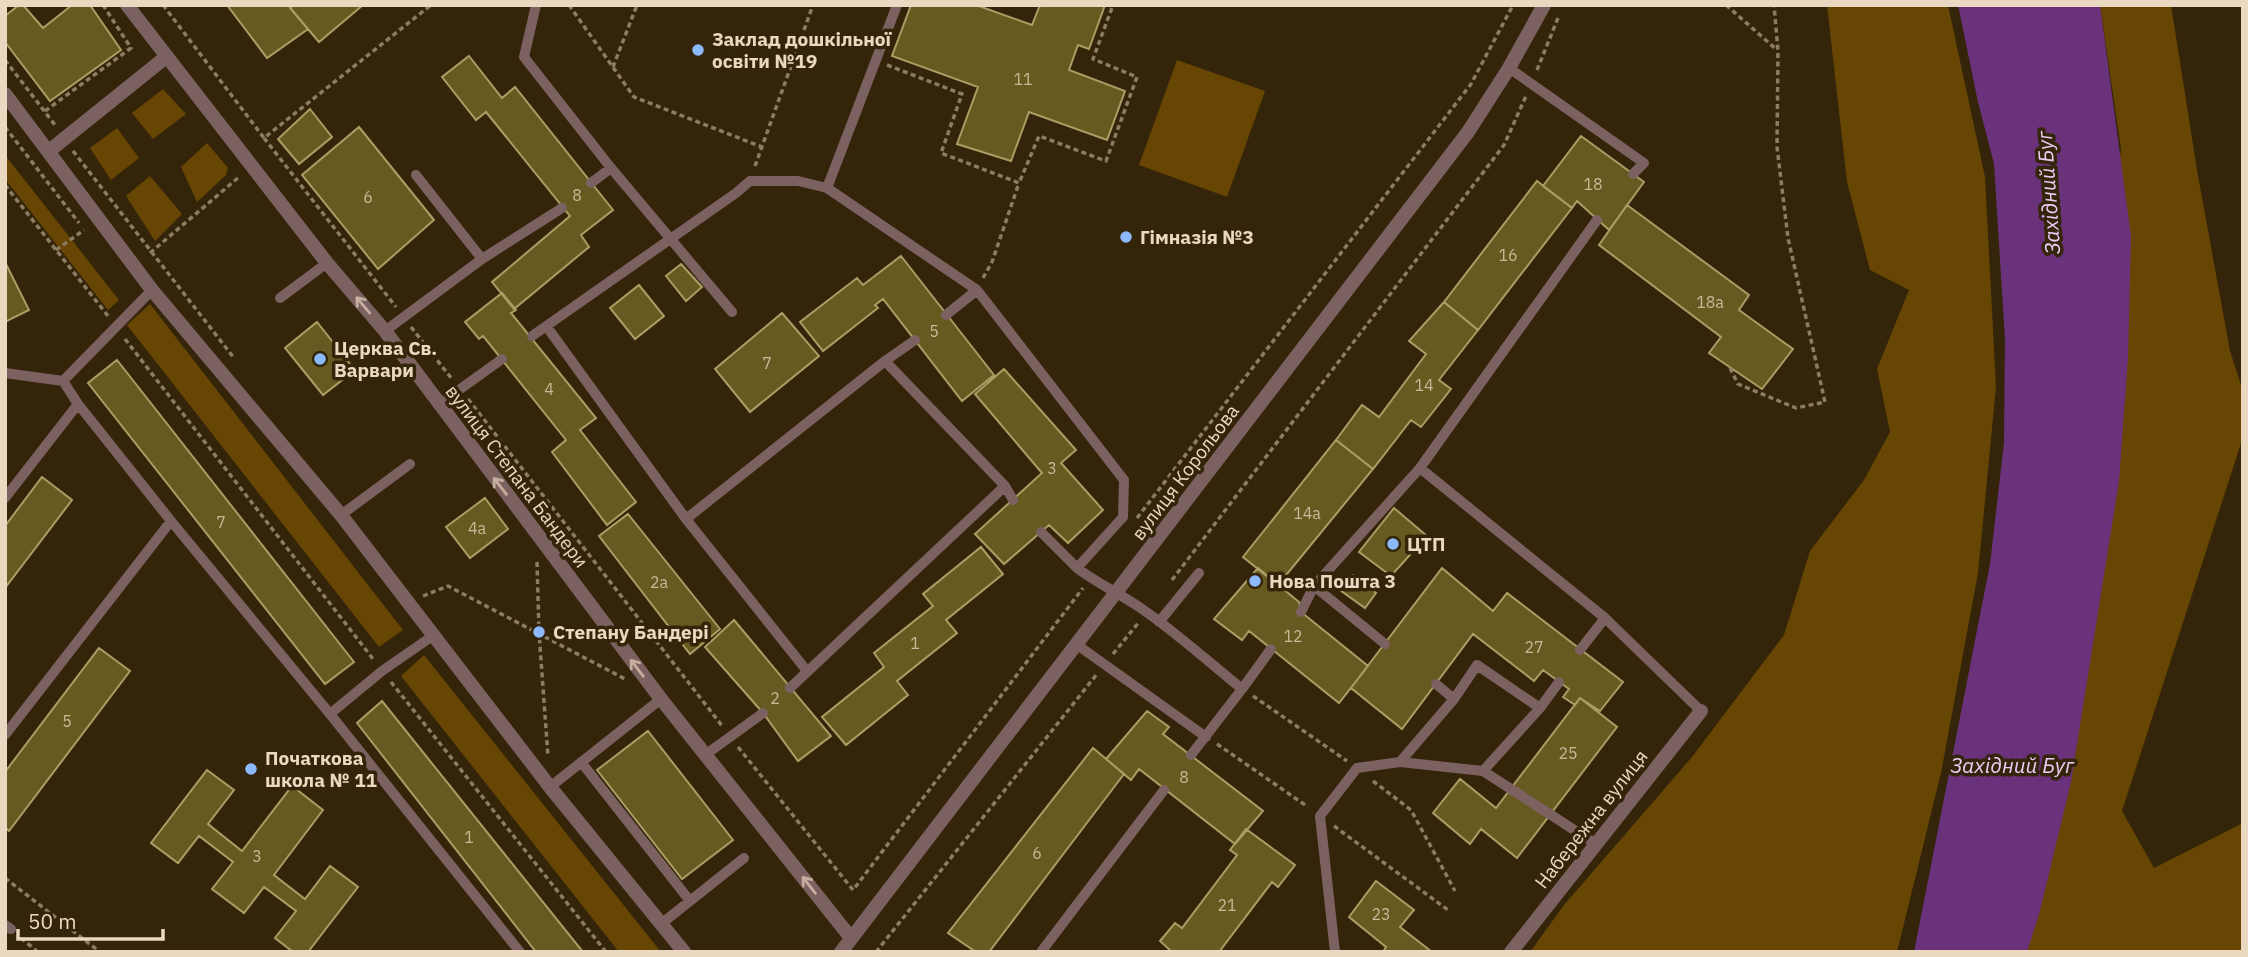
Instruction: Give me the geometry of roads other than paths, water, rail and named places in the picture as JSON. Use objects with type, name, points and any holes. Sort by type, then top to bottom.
[{"type":"street","name":"вулиця Степана Бандери","points":[[127,5],[327,263],[385,331],[661,699],[851,938]]},
{"type":"street","name":"вулиця Корольова","points":[[841,952],[1468,131],[1509,68],[1544,5]]},
{"type":"street","points":[[49,151],[166,57]]},
{"type":"street","points":[[5,94],[152,290],[341,515],[550,787],[684,952]]},
{"type":"street","name":"Набережна вулиця","points":[[1511,952],[1702,711]]},
{"type":"lane","points":[[536,5],[524,57],[611,168],[732,312]]},
{"type":"lane","points":[[827,188],[897,5]]},
{"type":"lane","points":[[1509,68],[1644,163],[1633,174]]},
{"type":"lane","points":[[592,183],[611,168]]},
{"type":"lane","points":[[416,175],[482,259]]},
{"type":"lane","points":[[532,336],[750,181],[798,181],[827,188],[977,289],[1124,480],[1124,517],[1077,568]]},
{"type":"lane","points":[[385,331],[482,259],[562,208]]},
{"type":"lane","points":[[1301,612],[1314,586],[1420,468],[1597,220]]},
{"type":"lane","points":[[280,298],[327,263]]},
{"type":"lane","points":[[946,315],[977,289]]},
{"type":"lane","points":[[63,381],[152,290]]},
{"type":"lane","points":[[547,327],[686,519],[807,671]]},
{"type":"lane","points":[[686,519],[915,340]]},
{"type":"lane","points":[[438,405],[502,359]]},
{"type":"lane","points":[[885,361],[1005,486],[1013,500]]},
{"type":"lane","points":[[5,373],[63,381],[78,404],[171,521],[330,714],[520,952]]},
{"type":"lane","points":[[5,498],[78,404]]},
{"type":"lane","points":[[341,515],[410,464]]},
{"type":"lane","points":[[1420,468],[1605,618],[1702,711]]},
{"type":"lane","points":[[790,688],[1005,486]]},
{"type":"lane","points":[[5,735],[171,521]]},
{"type":"lane","points":[[1041,532],[1077,568],[1147,612],[1242,689]]},
{"type":"lane","points":[[1159,622],[1199,573]]},
{"type":"lane","points":[[1314,586],[1385,644]]},
{"type":"lane","points":[[1580,650],[1605,618]]},
{"type":"lane","points":[[330,714],[382,671],[435,635]]},
{"type":"lane","points":[[1076,644],[1206,737]]},
{"type":"lane","points":[[1191,755],[1271,649]]},
{"type":"lane","points":[[1400,762],[1454,699],[1477,665],[1540,708]]},
{"type":"lane","points":[[1483,771],[1540,708],[1559,681]]},
{"type":"lane","points":[[1436,684],[1454,699]]},
{"type":"lane","points":[[550,787],[661,699]]},
{"type":"lane","points":[[705,755],[764,713]]},
{"type":"lane","points":[[581,762],[690,901]]},
{"type":"lane","points":[[1335,952],[1320,816],[1357,768],[1400,762],[1483,771],[1596,844]]},
{"type":"lane","points":[[1041,952],[1164,790]]},
{"type":"lane","points":[[662,924],[744,858]]},
{"type":"water","name":"Західний Буг","points":[[1958,5],[2100,5],[2131,236],[2128,358],[2119,481],[2071,782],[2040,911],[2027,952],[1914,952],[1990,564],[2004,443],[2005,339],[1994,164]]},
{"type":"place","name":"Заклад дошкільної освіти №19","points":[[698,50]]},
{"type":"place","name":"Гімназія №3","points":[[1126,237]]},
{"type":"place","name":"Церква Св. Варвари","points":[[320,359]]},
{"type":"place","name":"ЦТП","points":[[1393,544]]},
{"type":"place","name":"Нова Пошта 3","points":[[1255,581]]},
{"type":"place","name":"Степану Бандері","points":[[539,632]]},
{"type":"place","name":"Початкова школа № 11","points":[[251,769]]}]
